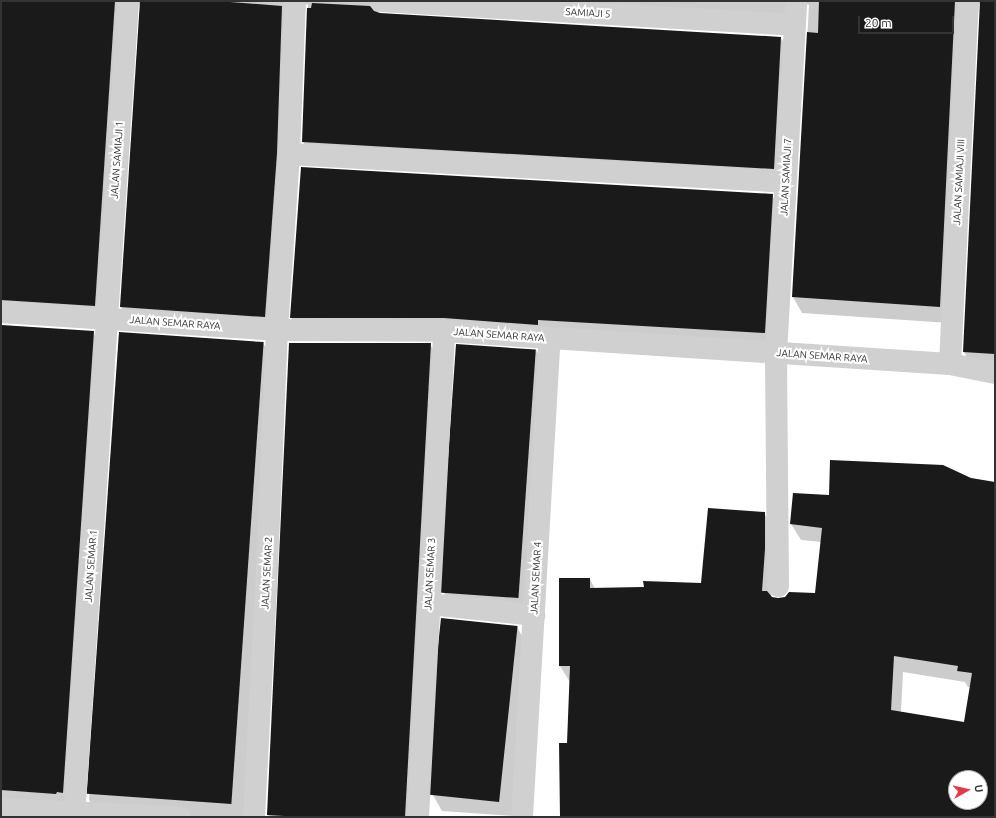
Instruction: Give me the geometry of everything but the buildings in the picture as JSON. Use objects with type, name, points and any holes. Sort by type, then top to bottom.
[{"type":"street","name":"JALAN SAMIAJI 1","points":[[105,319],[128,1]]},
{"type":"street","name":"JALAN SEMAR 2","points":[[254,817],[267,582],[277,330],[289,154],[294,1]]},
{"type":"street","name":"SAMIAJI 5","points":[[381,1],[794,25]]},
{"type":"street","name":"JALAN SAMIAJI 7","points":[[778,586],[776,353],[796,1]]},
{"type":"street","name":"JALAN SAMIAJI VIII","points":[[950,364],[968,1]]},
{"type":"street","points":[[289,154],[785,182]]},
{"type":"street","name":"JALAN SEMAR RAYA","points":[[1,312],[277,330],[444,331],[950,364],[995,373]]},
{"type":"street","name":"JALAN SEMAR 1","points":[[74,815],[105,319]]},
{"type":"street","name":"JALAN SEMAR 3","points":[[418,817],[444,331]]},
{"type":"street","name":"JALAN SEMAR 4","points":[[522,817],[550,338]]},
{"type":"street","points":[[429,604],[534,616]]},
{"type":"street","points":[[1,809],[74,815],[180,817]]}]
